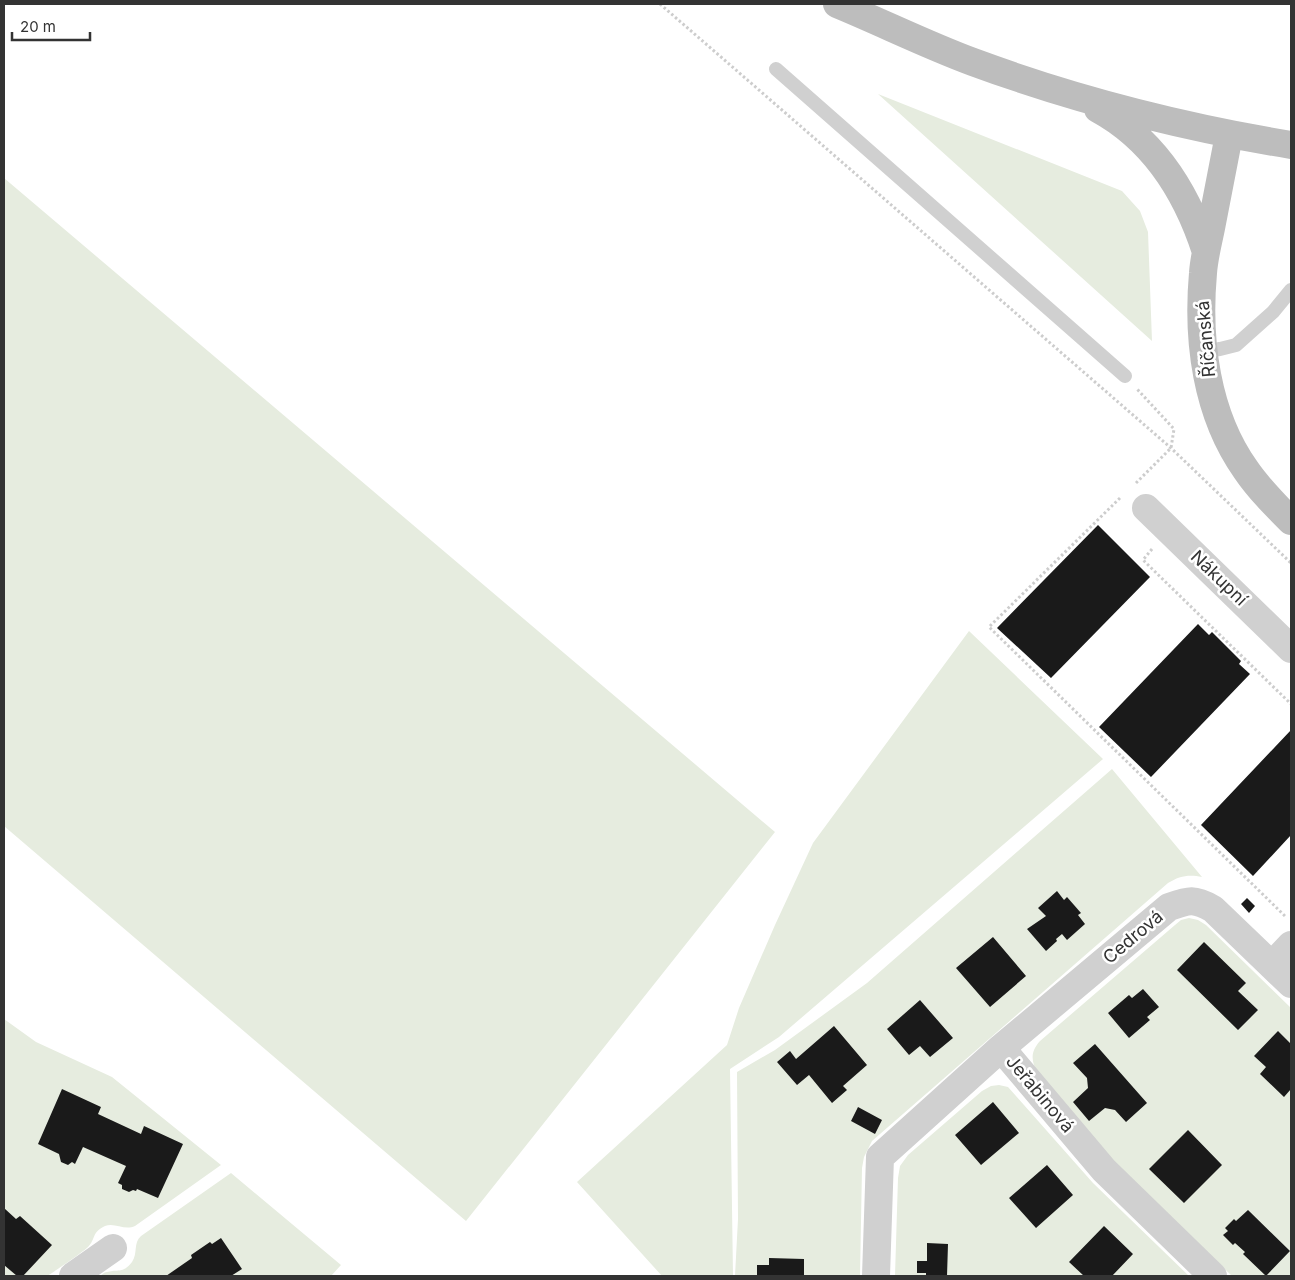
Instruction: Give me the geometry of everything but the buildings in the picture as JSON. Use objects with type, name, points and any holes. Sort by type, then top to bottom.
[{"type":"main road","points":[[837,4],[972,62],[1079,98],[1229,134],[1291,145]]},
{"type":"main road","points":[[1079,98],[1123,125],[1160,162],[1188,204],[1206,252]]},
{"type":"main road","name":"Říčanská","points":[[1229,134],[1202,272],[1201,314],[1207,377],[1213,402],[1232,448],[1259,488],[1291,521]]},
{"type":"street","name":"Nákupní","points":[[1140,496],[1167,528],[1291,649]]},
{"type":"street","name":"Cedrová","points":[[1001,1048],[1169,907],[1183,902],[1198,901],[1213,909],[1291,984]]},
{"type":"street","points":[[1272,965],[1291,945]]},
{"type":"street","name":"Jeřabinová","points":[[876,1276],[880,1157],[1001,1048],[1104,1170],[1213,1276]]},
{"type":"street","points":[[73,1276],[113,1248]]},
{"type":"lane","points":[[776,69],[1125,376]]},
{"type":"lane","points":[[1204,351],[1236,345],[1273,312],[1291,290]]},
{"type":"path","points":[[660,4],[1171,448],[1291,563]]},
{"type":"path","points":[[1125,376],[1174,429],[1171,448],[1140,496]]},
{"type":"path","points":[[1120,498],[989,627],[1286,916]]},
{"type":"path","points":[[1167,528],[1143,560],[1291,704]]},
{"type":"shaded area","points":[[878,94],[1122,191],[1140,211],[1148,232],[1152,341]]},
{"type":"shaded area","points":[[4,178],[775,832],[466,1221],[4,826]]},
{"type":"shaded area","points":[[969,631],[1103,759],[779,1037],[730,1069],[733,1276],[662,1276],[577,1182],[727,1045],[739,1008],[813,843]]},
{"type":"shaded area","points":[[1112,769],[1202,877],[1184,876],[1168,883],[872,1141],[864,1157],[862,1168],[860,1276],[735,1276],[738,1219],[737,1072],[775,1050],[867,983]]},
{"type":"shaded area","points":[[1189,918],[1198,920],[1206,925],[1291,1008],[1291,1276],[1232,1276],[1116,1164],[1038,1074],[1034,1065],[1034,1049],[1040,1041],[1181,920]]},
{"type":"shaded area","points":[[4,1019],[36,1042],[112,1077],[221,1165],[135,1226],[127,1228],[112,1225],[105,1226],[96,1234],[88,1247],[47,1276],[4,1276]]},
{"type":"shaded area","points":[[991,1086],[1008,1087],[1093,1183],[1189,1276],[895,1276],[900,1166],[908,1155],[982,1091]]},
{"type":"shaded area","points":[[231,1173],[341,1265],[331,1276],[100,1276],[106,1272],[120,1270],[129,1266],[134,1259],[137,1242],[141,1236]]}]
